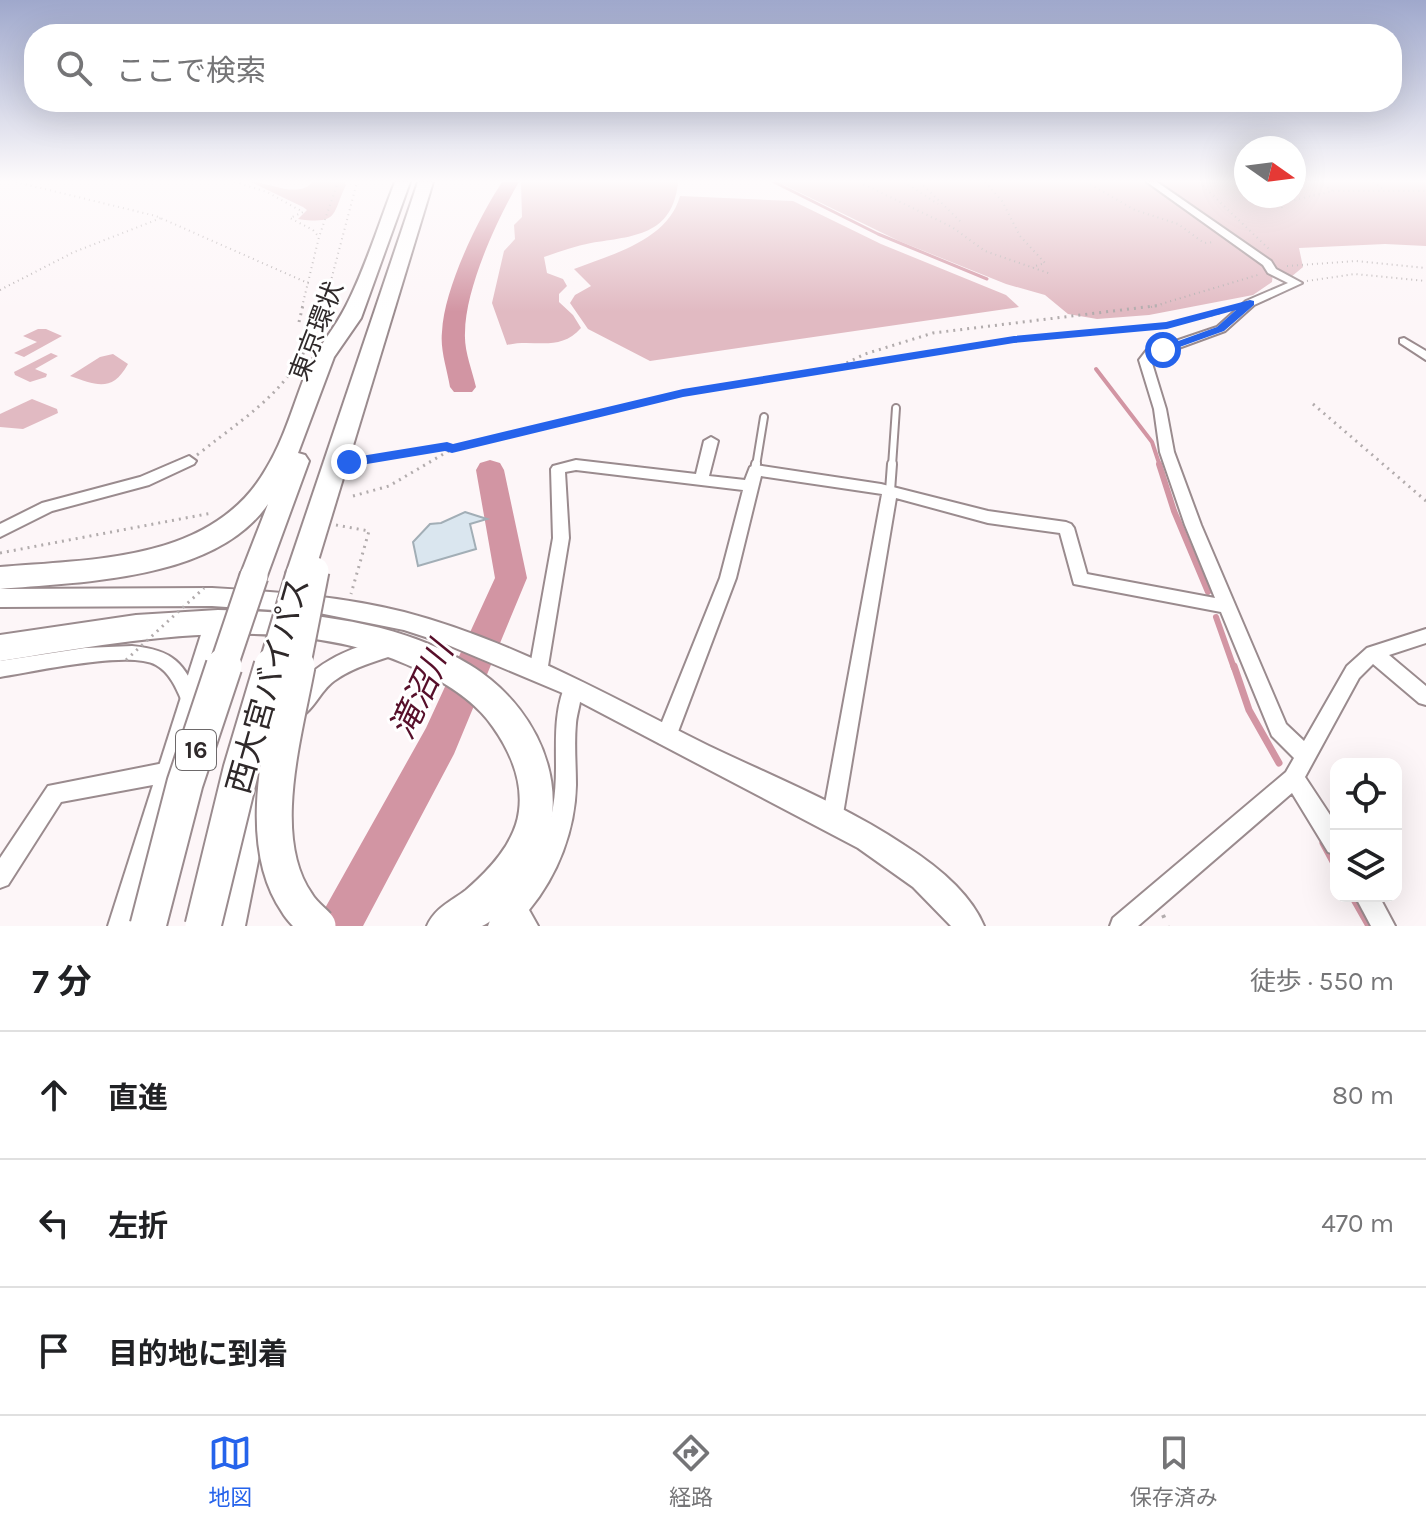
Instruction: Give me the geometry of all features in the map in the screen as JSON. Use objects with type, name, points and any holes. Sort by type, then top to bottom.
[{"type":"highway","name":"東京環状","points":[[291,457],[325,356],[357,304],[387,225]]},
{"type":"highway","name":"16","points":[[345,454],[413,225]]},
{"type":"highway","name":"西大宮バイパス","points":[[203,926],[241,770],[308,572],[327,486],[345,454]]},
{"type":"highway","name":"西大宮バイパス","points":[[148,926],[185,783],[291,457]]},
{"type":"highway","points":[[0,578],[111,568],[140,563],[188,548],[228,527],[245,513],[291,457]]},
{"type":"highway","points":[[308,572],[279,759],[275,837],[281,871],[296,900],[318,926]]},
{"type":"highway","points":[[0,648],[216,622],[290,626],[420,646],[508,715],[523,739],[534,767],[538,801],[520,856],[504,881],[485,901],[447,926]]},
{"type":"street","points":[[1213,225],[1267,263],[1272,271],[1297,283]]},
{"type":"street","points":[[1297,283],[1250,303],[1221,329],[1150,354],[1145,360],[1160,409],[1167,452],[1193,525],[1279,730],[1305,756]]},
{"type":"street","points":[[1404,341],[1426,356]]},
{"type":"street","points":[[701,481],[711,441]]},
{"type":"street","points":[[0,531],[47,507],[144,481],[189,461]]},
{"type":"street","points":[[538,672],[561,538],[558,469],[576,465],[701,481],[753,478],[890,491],[988,517],[1066,528],[1080,579],[1229,607]]},
{"type":"street","points":[[666,737],[728,578],[753,478]]},
{"type":"street","points":[[832,820],[890,491]]},
{"type":"street","points":[[0,598],[212,597],[350,604],[420,646]]},
{"type":"street","points":[[0,648],[80,631],[222,609],[350,604]]},
{"type":"street","points":[[123,926],[216,622]]},
{"type":"street","points":[[1121,926],[1293,779],[1353,672],[1373,653],[1426,636]]},
{"type":"street","points":[[230,926],[250,831],[304,693],[337,667],[360,655],[420,646],[505,658],[573,687],[901,856],[932,884],[969,926]]},
{"type":"street","points":[[0,669],[143,652],[166,661],[183,681],[191,700]]},
{"type":"street","points":[[1373,653],[1426,697]]},
{"type":"street","points":[[514,921],[550,858],[559,834],[566,784],[565,714],[573,687]]},
{"type":"street","points":[[0,877],[55,793],[169,772]]},
{"type":"street","points":[[1293,779],[1306,794],[1330,834]]},
{"type":"street","points":[[1370,902],[1384,926]]},
{"type":"lane","points":[[890,491],[896,408]]},
{"type":"lane","points":[[753,478],[764,417]]},
{"type":"path","points":[[0,290],[74,252],[143,225]]},
{"type":"path","points":[[178,225],[238,250],[270,269],[310,284]]},
{"type":"path","points":[[304,225],[319,237]]},
{"type":"path","points":[[299,322],[323,225]]},
{"type":"path","points":[[189,461],[268,399],[295,370],[313,333],[346,225]]},
{"type":"path","points":[[948,225],[983,249],[1051,274]]},
{"type":"path","points":[[1014,225],[1020,236],[1045,263],[1042,267],[1030,267]]},
{"type":"path","points":[[1180,225],[1204,243],[1217,241]]},
{"type":"path","points":[[1243,225],[1273,254]]},
{"type":"path","points":[[1278,260],[1296,277],[1297,283],[1355,274],[1426,281]]},
{"type":"path","points":[[1286,266],[1322,260],[1426,268]]},
{"type":"path","points":[[830,370],[908,339],[988,325],[1160,306],[1272,271]]},
{"type":"path","points":[[353,496],[389,486],[452,449],[683,393],[1014,339],[1167,326],[1250,303]]},
{"type":"path","points":[[1313,404],[1426,501]]},
{"type":"path","points":[[345,454],[447,446],[452,449]]},
{"type":"path","points":[[0,553],[223,511]]},
{"type":"path","points":[[336,526],[369,531],[350,604]]},
{"type":"path","points":[[135,661],[126,660],[204,588]]},
{"type":"shaded area","points":[[514,225],[656,225],[636,235],[579,246],[544,257],[547,273],[563,279],[567,286],[559,294],[559,302],[581,328],[573,336],[555,343],[507,345],[492,303],[504,251],[515,239]]},
{"type":"shaded area","points":[[662,225],[843,225],[1006,295],[1019,307],[650,361],[588,329],[570,303],[575,295],[591,286],[574,269],[622,251]]},
{"type":"shaded area","points":[[867,225],[1426,225],[1426,246],[1385,244],[1299,248],[1303,267],[1291,277],[1273,271],[1272,282],[1253,295],[1149,315],[1097,319],[1068,314],[1045,295],[1006,284]]},
{"type":"shaded area","points":[[38,329],[62,336],[24,357],[14,353],[37,342],[23,336]]},
{"type":"shaded area","points":[[51,353],[58,356],[35,369],[47,374],[46,377],[30,382],[15,375],[14,372]]},
{"type":"shaded area","points":[[113,354],[128,364],[109,383],[96,384],[70,376],[100,357]]},
{"type":"shaded area","points":[[32,399],[57,409],[58,413],[23,429],[0,427],[0,414]]},
{"type":"building","points":[[465,512],[487,519],[470,524],[476,549],[418,566],[413,542],[430,524],[441,523]]},
{"type":"waterway","name":"滝沼川","points":[[463,387],[454,346],[455,319],[489,225]]},
{"type":"waterway","points":[[860,225],[987,279]]},
{"type":"waterway","points":[[1096,369],[1152,442],[1160,466]]},
{"type":"waterway","points":[[1159,464],[1174,511],[1208,592]]},
{"type":"waterway","name":"滝沼川","points":[[338,926],[440,741],[511,578],[490,470]]},
{"type":"waterway","points":[[1216,617],[1234,668]]},
{"type":"waterway","points":[[1234,666],[1249,710],[1279,763]]},
{"type":"waterway","points":[[1323,843],[1330,856]]},
{"type":"waterway","points":[[1355,902],[1369,926]]},
{"type":"route","points":[[349,462],[447,446],[452,449],[683,393],[1014,339],[1167,326],[1250,303],[1221,329],[1163,350]]}]
